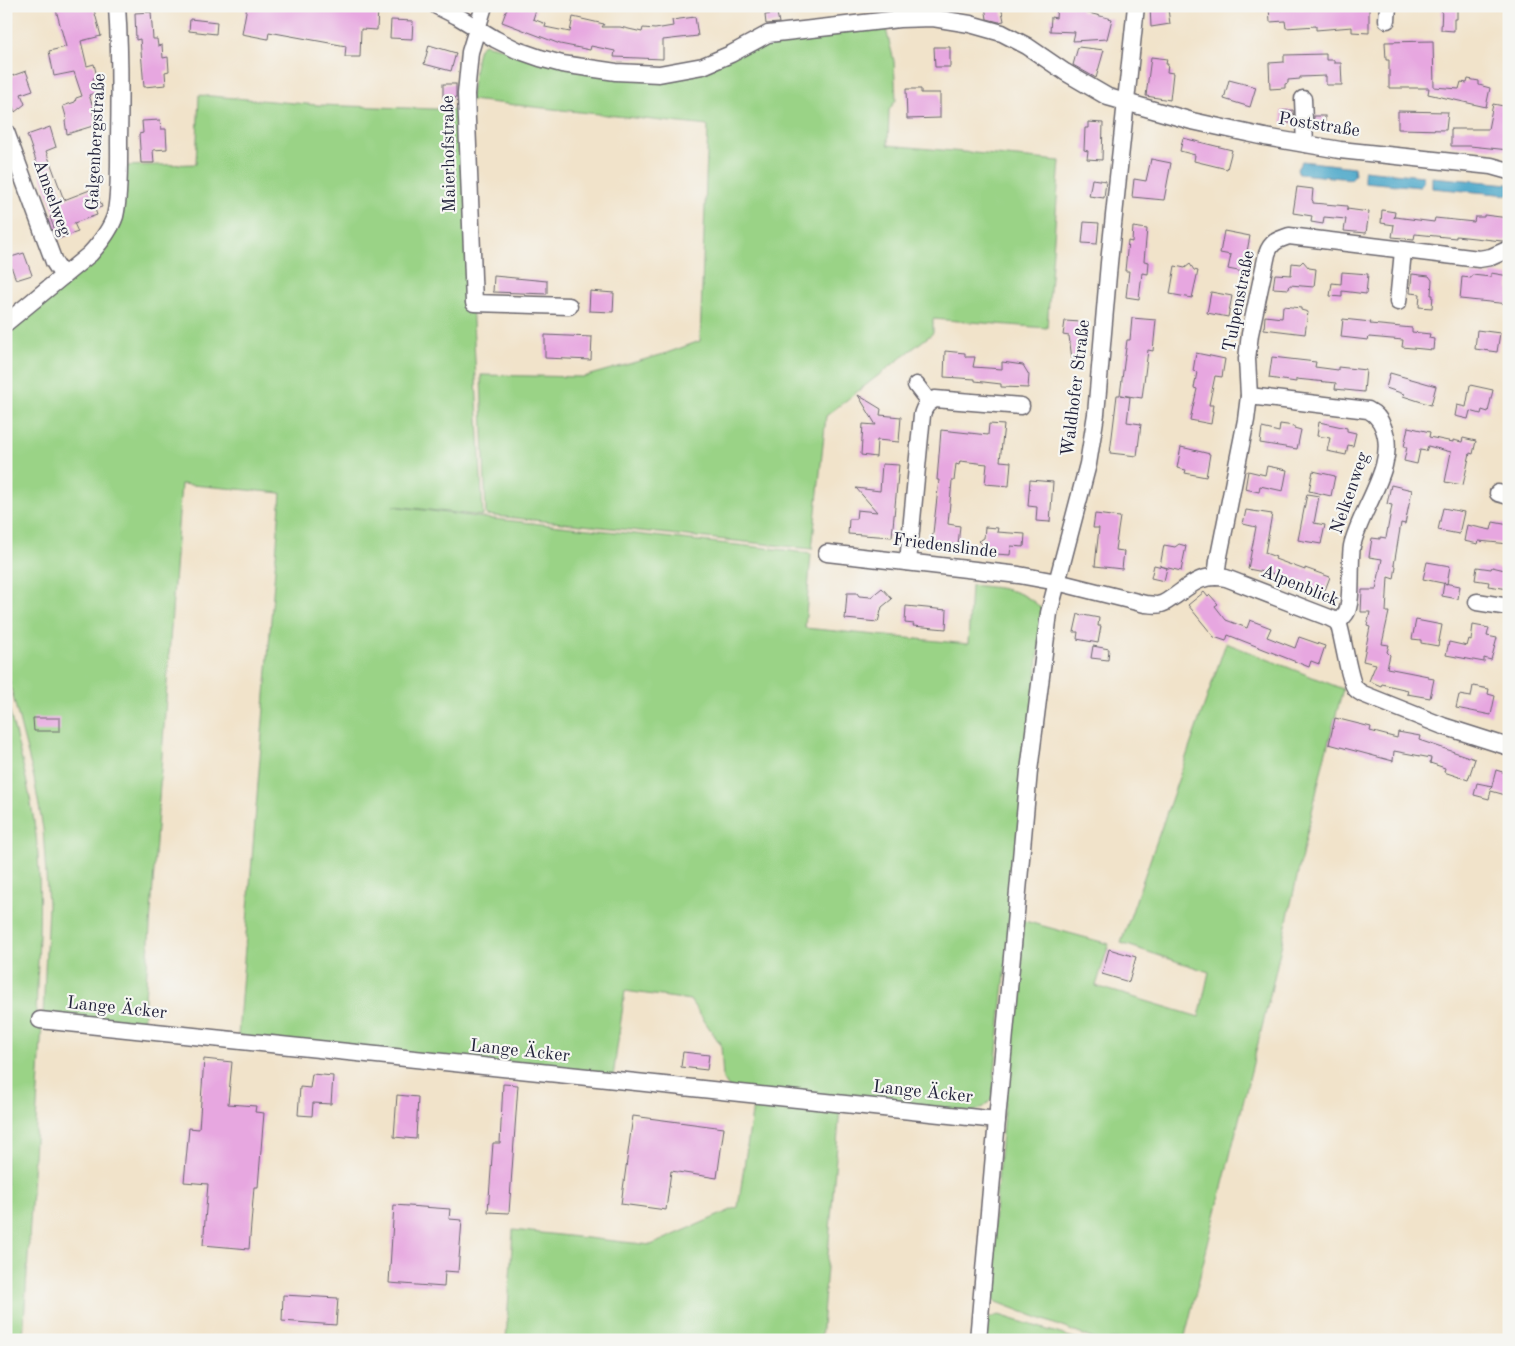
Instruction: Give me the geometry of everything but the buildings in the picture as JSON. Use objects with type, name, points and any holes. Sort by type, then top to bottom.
[{"type":"street","name":"Galgenbergstraße","points":[[6,323],[90,254],[110,228],[114,216],[119,167],[120,50],[118,6]]},
{"type":"street","name":"Poststraße","points":[[437,6],[517,50],[562,64],[616,72],[659,74],[703,66],[731,54],[768,34],[899,18],[933,18],[970,24],[1002,33],[1027,46],[1065,72],[1108,97],[1192,121],[1305,144],[1366,153],[1491,166],[1509,171]]},
{"type":"street","name":"Maierhofstraße","points":[[484,6],[470,52],[466,94],[474,303],[569,306]]},
{"type":"street","name":"Waldhofer Straße","points":[[978,1340],[996,1120],[1030,771],[1049,613],[1088,464],[1096,414],[1109,263],[1136,6]]},
{"type":"street","points":[[1303,99],[1305,144]]},
{"type":"street","name":"Amselweg","points":[[6,132],[54,262],[63,276]]},
{"type":"street","name":"Tulpenstraße","points":[[1216,577],[1246,420],[1249,396],[1247,360],[1250,334],[1270,246],[1275,241],[1289,236],[1479,259],[1491,257],[1509,249]]},
{"type":"street","points":[[1398,302],[1403,251]]},
{"type":"street","points":[[916,385],[928,402]]},
{"type":"street","name":"Nelkenweg","points":[[1249,396],[1368,410],[1380,419],[1387,446],[1382,473],[1361,520],[1352,546],[1349,605],[1346,613],[1338,622]]},
{"type":"street","points":[[908,562],[922,415],[928,402],[942,399],[1020,406]]},
{"type":"street","name":"Friedenslinde","points":[[827,553],[1019,575],[1057,582]]},
{"type":"street","name":"Alpenblick","points":[[1057,582],[1145,604],[1161,604],[1196,580],[1216,577],[1226,578],[1338,622],[1343,635],[1351,679],[1355,688],[1363,694],[1443,726],[1509,747]]},
{"type":"street","points":[[1477,602],[1509,607]]},
{"type":"street","name":"Lange Äcker","points":[[40,1020],[996,1120]]},
{"type":"green space","points":[[885,25],[894,61],[896,100],[889,110],[888,145],[1060,161],[1047,328],[933,319],[933,333],[826,416],[812,549],[486,515],[481,375],[583,377],[664,354],[700,341],[708,126],[470,100],[479,48],[484,44],[638,78],[769,38]]},
{"type":"green space","points":[[199,95],[318,105],[464,110],[483,516],[393,506],[811,554],[805,628],[968,644],[971,585],[1001,588],[1019,593],[1043,610],[992,1099],[984,1107],[973,1112],[729,1088],[723,1079],[721,1045],[690,1000],[625,991],[613,1077],[238,1036],[281,493],[181,484],[143,1027],[43,1017],[48,905],[43,829],[34,778],[6,669],[6,331],[95,258],[124,166],[196,164]]},
{"type":"green space","points":[[1226,643],[1343,689],[1324,759],[1271,991],[1184,1340],[1096,1340],[997,1302],[991,1297],[988,1289],[1021,920],[1109,944],[1096,986],[1199,1017],[1209,972],[1121,943]]},
{"type":"green space","points":[[6,697],[29,795],[38,852],[39,876],[36,1023],[42,1024],[23,1340],[6,1340]]},
{"type":"green space","points":[[754,1100],[840,1108],[821,1340],[506,1340],[513,1230],[651,1245],[738,1207]]},
{"type":"green space","points":[[999,1315],[1080,1340],[983,1340],[984,1327],[989,1318]]},
{"type":"water","points":[[1302,161],[1354,167],[1355,174],[1352,179],[1299,174],[1297,169]]},
{"type":"water","points":[[1364,170],[1423,176],[1423,182],[1420,187],[1364,182]]},
{"type":"water","points":[[1432,177],[1509,184],[1509,195],[1432,188]]}]
